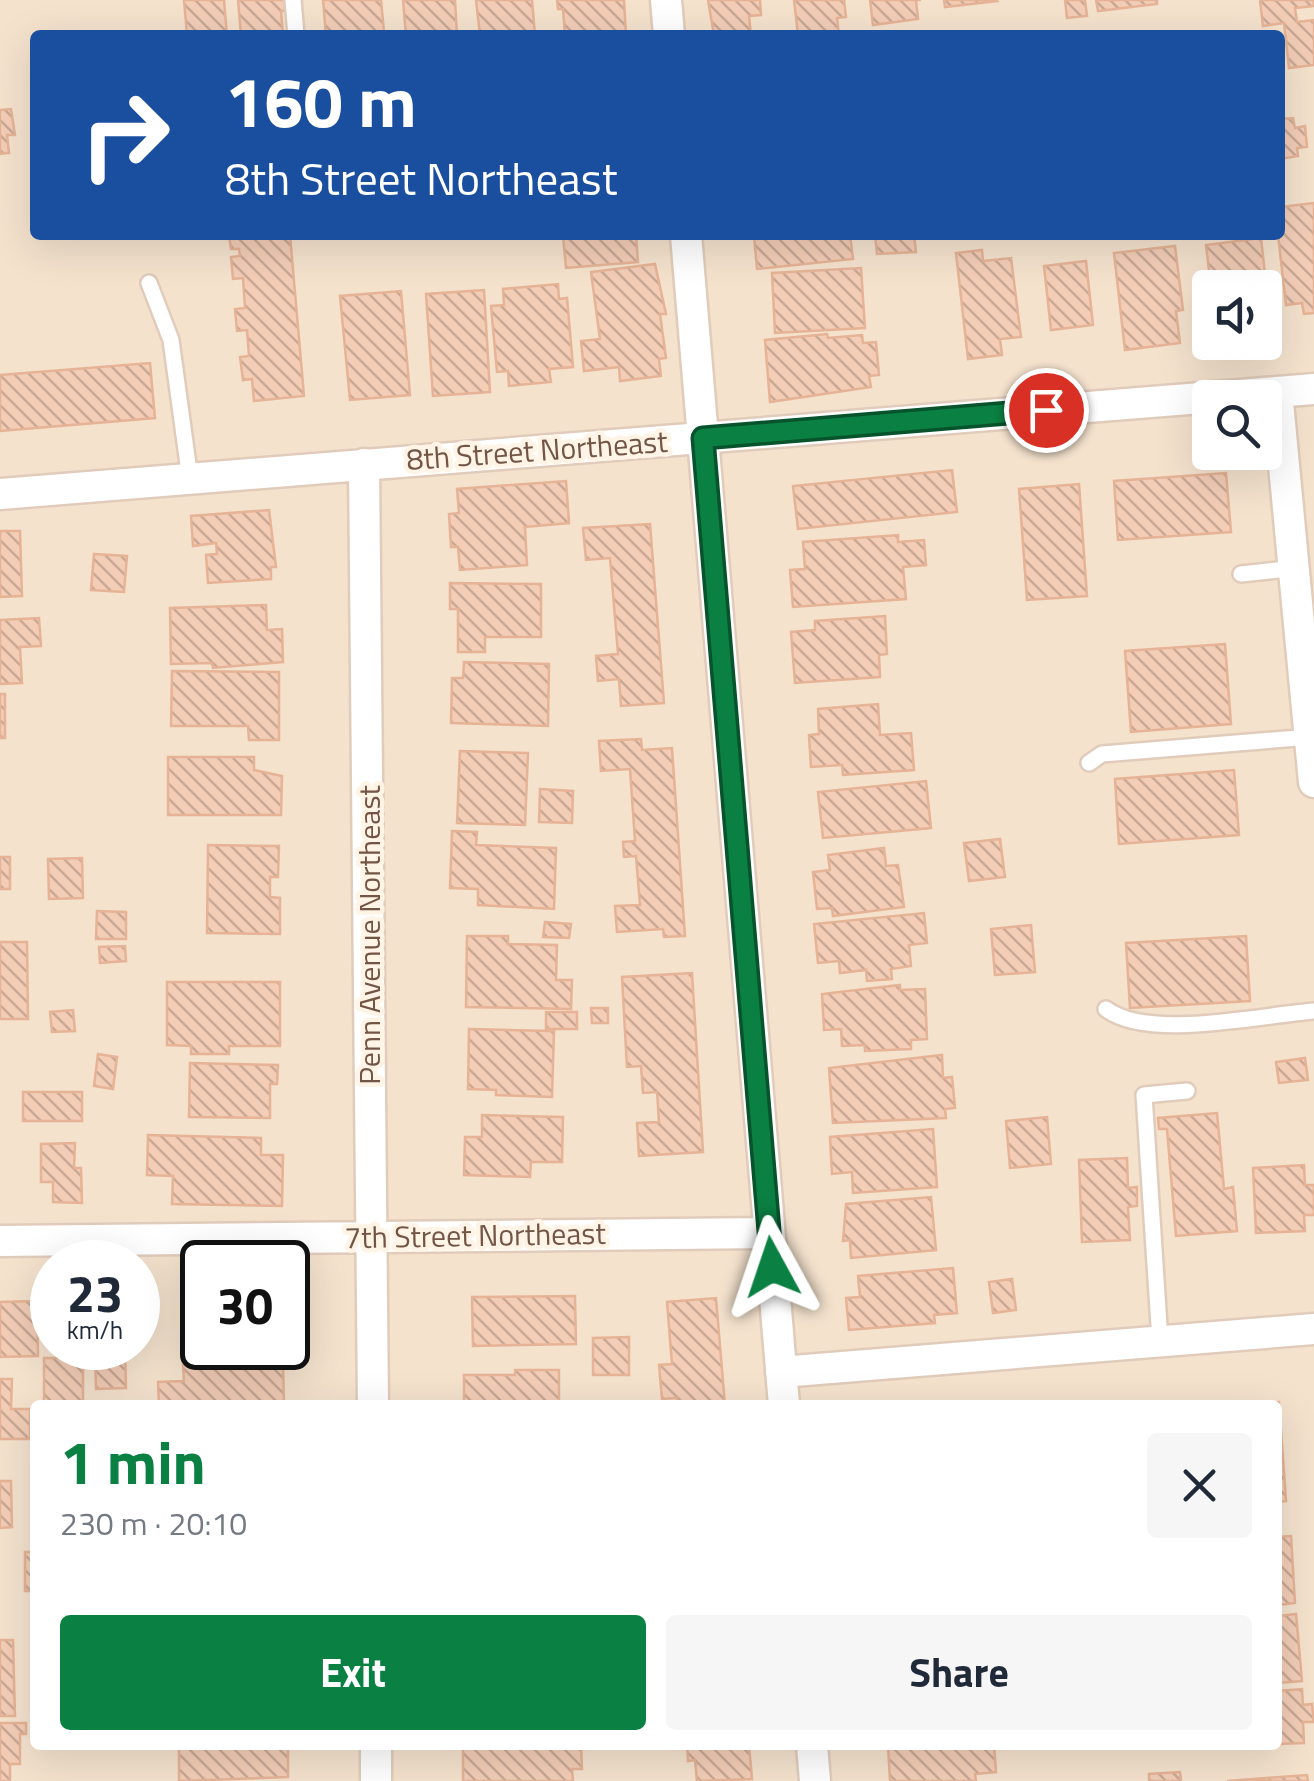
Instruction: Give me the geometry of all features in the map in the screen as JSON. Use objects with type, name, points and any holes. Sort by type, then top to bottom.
[{"type":"street","points":[[666,0],[669,30]]},
{"type":"street","points":[[686,240],[784,1400]]},
{"type":"street","name":"8th Street Northeast","points":[[1282,392],[1314,389]]},
{"type":"street","name":"8th Street Northeast","points":[[0,494],[1192,399]]},
{"type":"street","points":[[1282,438],[1310,684],[1314,782]]},
{"type":"street","name":"Penn Avenue Northeast","points":[[364,464],[373,1400]]},
{"type":"street","name":"7th Street Northeast","points":[[0,1240],[769,1232]]},
{"type":"street","points":[[781,1372],[1314,1329]]},
{"type":"street","points":[[376,1750],[376,1781]]},
{"type":"street","points":[[812,1750],[815,1781]]},
{"type":"lane","points":[[292,0],[295,30]]},
{"type":"lane","points":[[148,283],[171,340],[190,478]]},
{"type":"lane","points":[[1241,574],[1296,568]]},
{"type":"lane","points":[[1089,764],[1102,754],[1312,741]]},
{"type":"lane","points":[[1106,1009],[1120,1020],[1152,1026],[1314,1011]]},
{"type":"lane","points":[[1160,1342],[1144,1095],[1187,1091]]},
{"type":"shaded area","points":[[0,0],[1314,0],[1314,1781],[0,1781]]},
{"type":"building","points":[[184,0],[224,0],[227,30],[187,30]]},
{"type":"building","points":[[238,0],[285,0],[286,11],[281,11],[283,30],[241,30]]},
{"type":"building","points":[[323,0],[381,0],[384,30],[326,30]]},
{"type":"building","points":[[403,0],[455,0],[457,30],[406,30]]},
{"type":"building","points":[[476,0],[532,0],[535,30],[479,30]]},
{"type":"building","points":[[557,0],[624,0],[626,30],[565,30],[563,9],[558,9]]},
{"type":"building","points":[[708,0],[760,0],[761,15],[749,16],[750,30],[713,30]]},
{"type":"building","points":[[794,0],[844,0],[846,17],[837,18],[838,30],[797,30]]},
{"type":"building","points":[[870,0],[916,0],[918,19],[873,25]]},
{"type":"building","points":[[944,0],[996,0],[997,1],[945,7]]},
{"type":"building","points":[[1065,0],[1085,0],[1087,16],[1067,18]]},
{"type":"building","points":[[1096,0],[1157,0],[1157,4],[1098,11]]},
{"type":"building","points":[[1260,0],[1314,0],[1314,6],[1295,8],[1297,22],[1314,20],[1314,65],[1289,68],[1284,23],[1263,26]]},
{"type":"building","points":[[11,109],[15,135],[7,135],[9,153],[0,154],[0,110]]},
{"type":"building","points":[[1293,118],[1295,128],[1305,126],[1307,147],[1297,148],[1298,156],[1285,158],[1285,119]]},
{"type":"building","points":[[1314,203],[1314,313],[1304,314],[1302,303],[1286,305],[1279,240],[1285,240],[1285,206]]},
{"type":"building","points":[[230,240],[290,240],[304,396],[254,401],[252,379],[243,380],[240,357],[249,356],[247,330],[237,331],[235,309],[245,308],[243,278],[233,279],[231,257],[240,256],[239,249],[231,249]]},
{"type":"building","points":[[563,240],[636,240],[638,262],[566,268]]},
{"type":"building","points":[[754,240],[851,240],[853,259],[757,269]]},
{"type":"building","points":[[876,240],[915,240],[916,252],[877,254]]},
{"type":"building","points":[[1261,240],[1265,270],[1209,270],[1206,245]]},
{"type":"building","points":[[1175,246],[1183,310],[1176,311],[1180,343],[1125,350],[1114,253]]},
{"type":"building","points":[[982,250],[983,261],[1011,258],[1021,337],[1000,339],[1002,355],[968,359],[956,253]]},
{"type":"building","points":[[1086,261],[1093,325],[1051,330],[1044,266]]},
{"type":"building","points":[[655,264],[666,314],[660,314],[666,358],[659,359],[661,376],[620,381],[619,367],[584,371],[581,341],[600,339],[591,272]]},
{"type":"building","points":[[861,268],[865,328],[775,333],[772,273]]},
{"type":"building","points":[[558,284],[559,299],[567,298],[573,367],[549,369],[551,382],[509,386],[508,371],[497,372],[491,306],[504,305],[503,289]]},
{"type":"building","points":[[484,290],[490,392],[433,396],[426,294]]},
{"type":"building","points":[[401,291],[410,395],[350,400],[340,296]]},
{"type":"building","points":[[827,334],[828,338],[862,335],[863,343],[876,342],[879,375],[869,376],[871,387],[770,402],[765,340]]},
{"type":"building","points":[[150,363],[155,418],[0,431],[0,375]]},
{"type":"building","points":[[952,470],[957,512],[798,529],[793,486]]},
{"type":"building","points":[[1226,473],[1231,532],[1118,540],[1114,481]]},
{"type":"building","points":[[566,481],[569,523],[525,527],[527,565],[460,570],[458,547],[451,547],[449,514],[459,513],[457,489]]},
{"type":"building","points":[[1079,484],[1087,596],[1027,600],[1019,489]]},
{"type":"building","points":[[269,510],[276,567],[271,567],[271,579],[208,583],[206,555],[217,554],[216,543],[193,546],[191,516]]},
{"type":"building","points":[[650,524],[664,703],[621,706],[619,679],[598,681],[596,656],[618,654],[610,558],[586,560],[583,528]]},
{"type":"building","points":[[0,531],[20,531],[22,596],[0,597]]},
{"type":"building","points":[[898,535],[898,542],[924,540],[926,565],[903,567],[906,599],[793,607],[790,570],[805,569],[803,542]]},
{"type":"building","points":[[94,554],[127,556],[124,592],[91,590]]},
{"type":"building","points":[[450,583],[541,584],[541,637],[485,637],[485,652],[458,652],[458,609],[450,609]]},
{"type":"building","points":[[266,605],[267,630],[282,629],[283,662],[213,668],[212,663],[171,664],[170,608]]},
{"type":"building","points":[[885,616],[887,654],[879,655],[880,677],[795,683],[791,632],[815,630],[815,621]]},
{"type":"building","points":[[39,618],[41,646],[20,647],[22,683],[0,684],[0,620]]},
{"type":"building","points":[[1225,644],[1231,724],[1131,732],[1125,651]]},
{"type":"building","points":[[464,662],[549,664],[548,726],[451,723],[452,678],[463,678]]},
{"type":"building","points":[[172,671],[279,672],[279,740],[249,740],[248,726],[171,726]]},
{"type":"building","points":[[0,694],[5,694],[5,738],[0,738]]},
{"type":"building","points":[[878,704],[880,735],[911,733],[914,770],[843,775],[842,765],[811,767],[809,735],[819,734],[818,709]]},
{"type":"building","points":[[641,739],[642,750],[672,748],[685,936],[664,937],[663,929],[617,932],[615,906],[640,905],[636,856],[624,857],[623,842],[635,841],[630,769],[601,771],[599,741]]},
{"type":"building","points":[[460,751],[528,753],[525,825],[457,823]]},
{"type":"building","points":[[168,757],[254,757],[254,770],[282,776],[281,815],[168,815]]},
{"type":"building","points":[[1234,770],[1239,835],[1119,844],[1115,779]]},
{"type":"building","points":[[926,781],[931,828],[823,838],[818,792]]},
{"type":"building","points":[[540,789],[573,791],[572,823],[539,822]]},
{"type":"building","points":[[452,831],[477,832],[476,845],[556,848],[554,909],[478,905],[478,889],[450,888]]},
{"type":"building","points":[[1000,839],[1005,877],[969,881],[964,843]]},
{"type":"building","points":[[208,845],[279,846],[278,877],[270,877],[270,897],[280,898],[280,934],[207,933]]},
{"type":"building","points":[[884,848],[886,866],[898,865],[904,907],[833,916],[832,908],[817,909],[813,872],[830,870],[828,855]]},
{"type":"building","points":[[0,857],[10,857],[10,889],[0,889]]},
{"type":"building","points":[[82,858],[83,898],[49,899],[48,859]]},
{"type":"building","points":[[97,911],[126,912],[126,939],[96,939]]},
{"type":"building","points":[[924,913],[927,943],[909,945],[911,966],[891,969],[892,979],[867,981],[866,970],[840,973],[839,961],[818,963],[814,924]]},
{"type":"building","points":[[545,922],[571,924],[569,938],[543,937]]},
{"type":"building","points":[[1031,925],[1035,972],[995,975],[991,929]]},
{"type":"building","points":[[467,936],[508,936],[508,944],[557,945],[556,980],[572,980],[571,1009],[466,1007]]},
{"type":"building","points":[[1246,936],[1250,1001],[1130,1008],[1126,943]]},
{"type":"building","points":[[0,942],[27,942],[28,1019],[0,1019]]},
{"type":"building","points":[[125,946],[126,961],[100,963],[99,947]]},
{"type":"building","points":[[692,973],[703,1152],[639,1156],[637,1123],[659,1122],[657,1092],[643,1093],[641,1066],[627,1067],[622,977]]},
{"type":"building","points":[[167,982],[280,982],[280,1046],[229,1046],[229,1054],[191,1054],[191,1046],[167,1045]]},
{"type":"building","points":[[900,985],[900,990],[925,989],[927,1039],[911,1040],[911,1049],[865,1051],[865,1045],[842,1046],[841,1029],[824,1030],[822,994]]},
{"type":"building","points":[[591,1008],[608,1008],[608,1023],[592,1023]]},
{"type":"building","points":[[73,1010],[75,1031],[52,1032],[50,1012]]},
{"type":"building","points":[[546,1012],[577,1012],[577,1029],[546,1029]]},
{"type":"building","points":[[469,1029],[554,1031],[552,1097],[496,1095],[496,1090],[468,1089]]},
{"type":"building","points":[[98,1054],[117,1057],[113,1089],[94,1086]]},
{"type":"building","points":[[942,1055],[943,1078],[952,1077],[955,1108],[945,1109],[946,1118],[833,1123],[829,1068]]},
{"type":"building","points":[[1305,1058],[1308,1080],[1279,1083],[1276,1062]]},
{"type":"building","points":[[190,1063],[278,1065],[277,1084],[270,1084],[270,1118],[189,1117]]},
{"type":"building","points":[[23,1092],[82,1092],[82,1121],[23,1121]]},
{"type":"building","points":[[1217,1113],[1224,1189],[1233,1187],[1237,1231],[1176,1236],[1167,1129],[1159,1129],[1158,1118]]},
{"type":"building","points":[[482,1115],[563,1117],[562,1162],[531,1162],[530,1177],[464,1175],[465,1137],[482,1137]]},
{"type":"building","points":[[1047,1117],[1051,1164],[1010,1168],[1006,1121]]},
{"type":"building","points":[[933,1129],[937,1187],[853,1193],[852,1172],[832,1174],[830,1137]]},
{"type":"building","points":[[148,1135],[261,1138],[261,1155],[283,1155],[282,1206],[172,1204],[173,1176],[147,1175]]},
{"type":"building","points":[[75,1143],[74,1168],[81,1168],[82,1203],[53,1202],[53,1182],[41,1182],[41,1144]]},
{"type":"building","points":[[1127,1158],[1128,1188],[1137,1187],[1137,1206],[1128,1207],[1130,1240],[1082,1242],[1079,1160]]},
{"type":"building","points":[[1304,1165],[1305,1185],[1314,1185],[1314,1215],[1304,1215],[1305,1231],[1256,1233],[1253,1168]]},
{"type":"building","points":[[931,1197],[936,1250],[851,1258],[850,1240],[843,1241],[846,1204]]},
{"type":"building","points":[[953,1268],[957,1313],[934,1315],[935,1323],[849,1330],[846,1298],[860,1297],[858,1276]]},
{"type":"building","points":[[1012,1279],[1016,1310],[993,1313],[989,1282]]},
{"type":"building","points":[[575,1296],[576,1344],[473,1346],[472,1297]]},
{"type":"building","points":[[716,1298],[725,1400],[662,1399],[659,1365],[672,1364],[667,1302]]},
{"type":"building","points":[[30,1301],[30,1356],[0,1357],[0,1302]]},
{"type":"building","points":[[629,1337],[629,1375],[593,1375],[593,1338]]},
{"type":"building","points":[[44,1370],[83,1370],[83,1400],[44,1400]]},
{"type":"building","points":[[96,1370],[126,1370],[126,1388],[96,1389]]},
{"type":"building","points":[[183,1370],[283,1370],[284,1400],[159,1400],[158,1382],[184,1381]]},
{"type":"building","points":[[515,1370],[559,1370],[559,1400],[464,1400],[464,1375],[515,1375]]},
{"type":"building","points":[[0,1379],[12,1379],[11,1409],[30,1409],[30,1439],[0,1439]]},
{"type":"building","points":[[1282,1444],[1286,1501],[1282,1502]]},
{"type":"building","points":[[0,1481],[11,1481],[12,1527],[0,1528]]},
{"type":"building","points":[[1291,1536],[1295,1603],[1282,1605],[1282,1537]]},
{"type":"building","points":[[25,1552],[30,1552],[30,1591],[25,1591]]},
{"type":"building","points":[[1296,1614],[1302,1681],[1282,1683],[1282,1616]]},
{"type":"building","points":[[0,1640],[13,1640],[15,1716],[0,1716]]},
{"type":"building","points":[[1302,1689],[1303,1705],[1312,1704],[1314,1722],[1303,1722],[1304,1743],[1282,1744],[1282,1691]]},
{"type":"building","points":[[0,1723],[26,1723],[26,1734],[20,1734],[20,1764],[10,1764],[10,1781],[0,1781]]},
{"type":"building","points":[[179,1750],[288,1750],[288,1777],[179,1781]]},
{"type":"building","points":[[463,1750],[581,1750],[582,1769],[572,1769],[573,1781],[463,1781]]},
{"type":"building","points":[[687,1750],[749,1750],[752,1779],[697,1781],[695,1760],[688,1761]]},
{"type":"building","points":[[888,1750],[994,1750],[996,1772],[975,1774],[976,1781],[890,1781]]},
{"type":"building","points":[[1180,1772],[1181,1781],[1149,1781],[1149,1774]]},
{"type":"building","points":[[1307,1775],[1308,1781],[1227,1781]]},
{"type":"route","points":[[772,1267],[703,438],[1046,410]]}]
